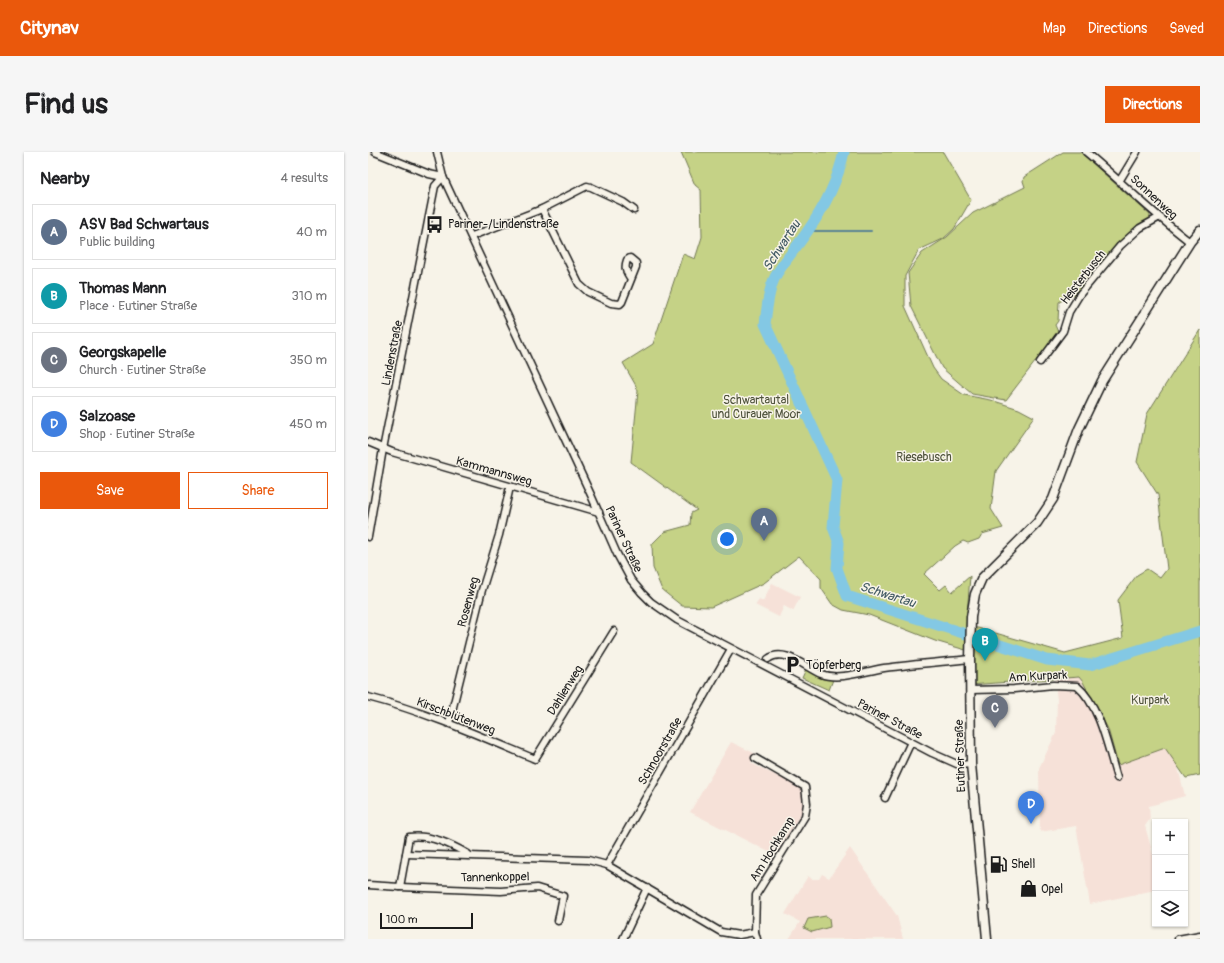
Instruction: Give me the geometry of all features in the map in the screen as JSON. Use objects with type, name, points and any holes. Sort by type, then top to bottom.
[{"type":"main road","points":[[1190,242],[1200,230]]},
{"type":"main road","name":"Eutiner Straße","points":[[985,938],[971,764],[970,644],[972,605],[982,578],[1037,523],[1053,499],[1079,429],[1102,382],[1190,242]]},
{"type":"street","points":[[374,152],[429,174],[443,177]]},
{"type":"street","name":"Pariner Straße","points":[[437,152],[443,177],[472,236],[631,580],[642,593],[651,602],[677,620],[731,649],[910,742],[959,765],[971,764]]},
{"type":"street","name":"Sonnenweg","points":[[1086,152],[1120,180],[1158,218],[1190,242]]},
{"type":"street","points":[[1120,180],[1137,152]]},
{"type":"street","name":"Lindenstraße","points":[[368,537],[435,186],[443,177]]},
{"type":"street","points":[[472,236],[542,210],[587,186],[623,202],[634,210]]},
{"type":"street","points":[[542,210],[571,270],[579,284],[588,292],[610,303],[620,304],[631,279]]},
{"type":"street","name":"Heisterbusch","points":[[1040,362],[1063,331],[1069,312],[1080,294],[1120,246],[1140,228],[1158,218]]},
{"type":"street","name":"Kammannsweg","points":[[368,442],[384,449],[599,512]]},
{"type":"street","name":"Rosenweg","points":[[450,723],[482,590],[499,535],[510,487]]},
{"type":"street","name":"Dahlienweg","points":[[535,759],[614,631]]},
{"type":"street","name":"Schnoorstraße","points":[[607,865],[731,649]]},
{"type":"street","points":[[768,659],[773,655],[782,654],[822,674],[834,676],[884,668],[970,659]]},
{"type":"street","name":"Am Kurpark","points":[[971,690],[1014,689],[1054,685],[1077,686],[1090,699],[1104,735],[1117,778]]},
{"type":"street","name":"Kirschblütenweg","points":[[368,697],[450,723],[535,759]]},
{"type":"street","points":[[885,798],[910,742]]},
{"type":"street","name":"Am Hochkamp","points":[[755,758],[805,787],[808,804],[805,816],[756,895],[755,932],[758,939]]},
{"type":"street","points":[[368,885],[400,887],[409,837],[420,835],[450,844],[470,855]]},
{"type":"street","points":[[406,854],[588,860],[607,865],[721,932],[739,935],[755,932]]},
{"type":"street","name":"Tannenkoppel","points":[[400,887],[501,891],[537,888],[563,896],[558,921]]},
{"type":"street","points":[[622,939],[647,888]]},
{"type":"street","points":[[1178,939],[1200,935]]},
{"type":"shaded area","points":[[772,583],[800,597],[793,611],[784,606],[779,617],[755,605],[759,599],[763,601]]},
{"type":"shaded area","points":[[1079,677],[1083,682],[1108,729],[1118,764],[1165,748],[1177,764],[1185,796],[1149,806],[1150,819],[1145,826],[1152,851],[1152,891],[1090,904],[1076,826],[1040,832],[1039,768],[1056,733],[1057,699],[1054,678]]},
{"type":"shaded area","points":[[731,742],[756,754],[751,763],[803,789],[804,806],[802,812],[775,855],[690,812]]},
{"type":"shaded area","points":[[850,848],[897,916],[903,939],[789,939],[800,922],[785,914],[808,876],[812,879],[819,879],[822,874],[829,878]]},
{"type":"green space","name":"Schwartautal und Curauer Moor","points":[[681,152],[943,152],[971,200],[954,229],[943,239],[919,250],[905,276],[905,306],[933,368],[941,379],[964,395],[991,400],[1019,409],[1034,417],[996,471],[991,509],[1003,528],[982,534],[979,539],[968,543],[963,541],[955,546],[924,574],[940,590],[946,585],[952,592],[970,576],[966,628],[978,628],[1065,653],[1123,638],[1118,600],[1137,575],[1147,569],[1160,578],[1167,569],[1158,495],[1137,462],[1147,414],[1200,330],[1200,775],[1186,778],[1165,748],[1118,765],[1108,729],[1079,677],[969,685],[969,651],[935,641],[869,615],[843,610],[832,604],[821,588],[821,579],[799,556],[764,583],[711,607],[682,606],[662,590],[653,568],[652,544],[664,532],[690,525],[691,513],[697,510],[631,462],[638,391],[623,363],[653,344],[683,254],[695,259],[702,237],[701,190],[695,185]]},
{"type":"green space","points":[[1063,152],[1080,152],[1150,215],[1150,218],[1079,292],[1059,302],[1058,321],[1055,325],[1058,332],[1006,400],[972,394],[942,368],[911,306],[908,273],[922,253],[947,237],[973,213],[1025,187],[1023,181],[1024,177]]},
{"type":"green space","points":[[806,669],[834,677],[829,690],[802,678]]},
{"type":"green space","points":[[826,916],[829,918],[830,927],[812,932],[804,928],[808,919]]},
{"type":"waterway","name":"Schwartau","points":[[844,152],[838,173],[825,204],[775,277],[769,294],[765,324],[837,480],[833,527],[839,543],[837,568],[847,596],[1047,660],[1090,665],[1200,631]]},
{"type":"waterway","points":[[808,231],[871,231]]},
{"type":"place","name":"Pariner-/Lindenstraße","points":[[435,224]]},
{"type":"place","name":"ASV Bad Schwartaus","points":[[764,541]]},
{"type":"place","name":"Thomas Mann","points":[[985,661]]},
{"type":"place","name":"Töpferberg","points":[[793,665]]},
{"type":"place","name":"Georgskapelle","points":[[995,728]]},
{"type":"place","name":"Salzoase","points":[[1031,824]]},
{"type":"place","name":"Shell","points":[[998,864]]},
{"type":"place","name":"Opel","points":[[1028,889]]},
{"type":"park label","name":"Riesebusch","points":[[924,457]]},
{"type":"park label","name":"Kurpark","points":[[1150,700]]}]
